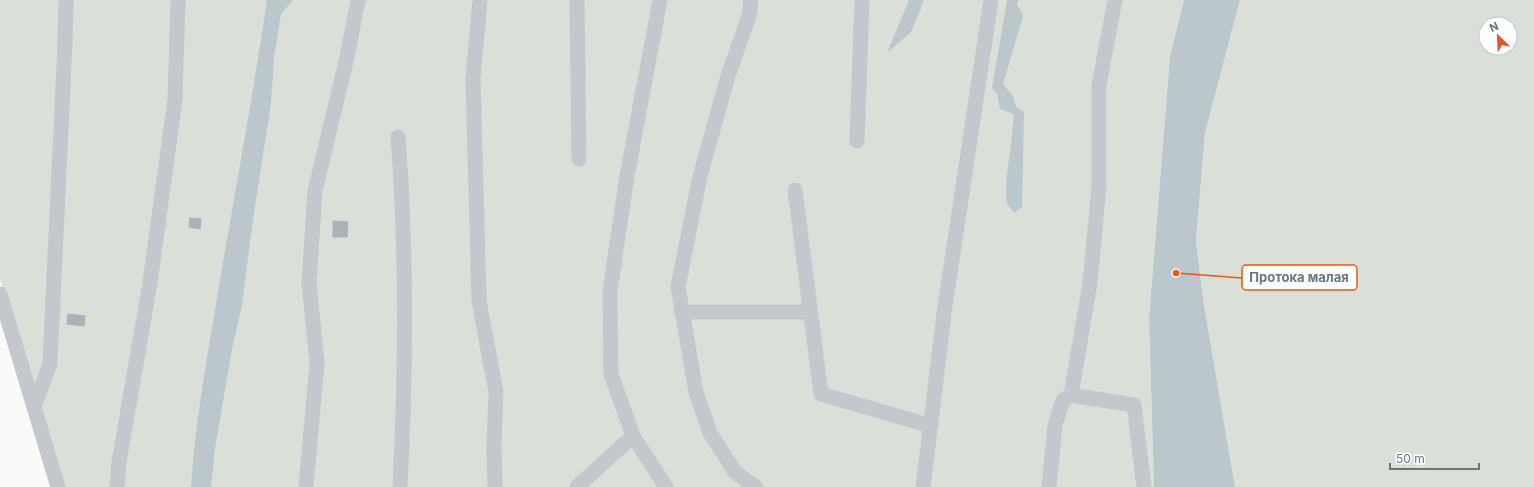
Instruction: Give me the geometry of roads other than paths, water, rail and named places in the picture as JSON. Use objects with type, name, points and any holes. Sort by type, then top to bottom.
[{"type":"street","points":[[34,407],[50,364],[66,0]]},
{"type":"street","points":[[117,487],[150,283],[175,98],[178,0]]},
{"type":"street","points":[[306,487],[317,362],[309,283],[315,191],[347,57],[358,0]]},
{"type":"street","points":[[480,0],[473,78],[479,301],[496,392],[494,444],[495,487]]},
{"type":"street","points":[[577,0],[578,159]]},
{"type":"street","points":[[660,0],[627,176],[610,291],[611,374],[633,436],[666,487]]},
{"type":"street","points":[[751,0],[749,16],[728,76],[700,176],[678,287],[696,392],[710,433],[736,472],[756,487]]},
{"type":"street","points":[[857,141],[862,0]]},
{"type":"street","points":[[923,487],[945,306],[991,0]]},
{"type":"street","points":[[1071,395],[1090,283],[1099,186],[1099,85],[1115,0]]},
{"type":"street","points":[[398,137],[405,270],[406,372],[400,487]]},
{"type":"street","points":[[795,190],[820,394],[931,426]]},
{"type":"street","points":[[0,294],[58,487]]},
{"type":"street","points":[[682,312],[810,312]]},
{"type":"street","points":[[1049,487],[1055,425],[1063,400],[1071,395],[1134,405],[1144,487]]},
{"type":"street","points":[[577,487],[633,436]]},
{"type":"place","name":"Протока малая","points":[[1176,273]]}]
